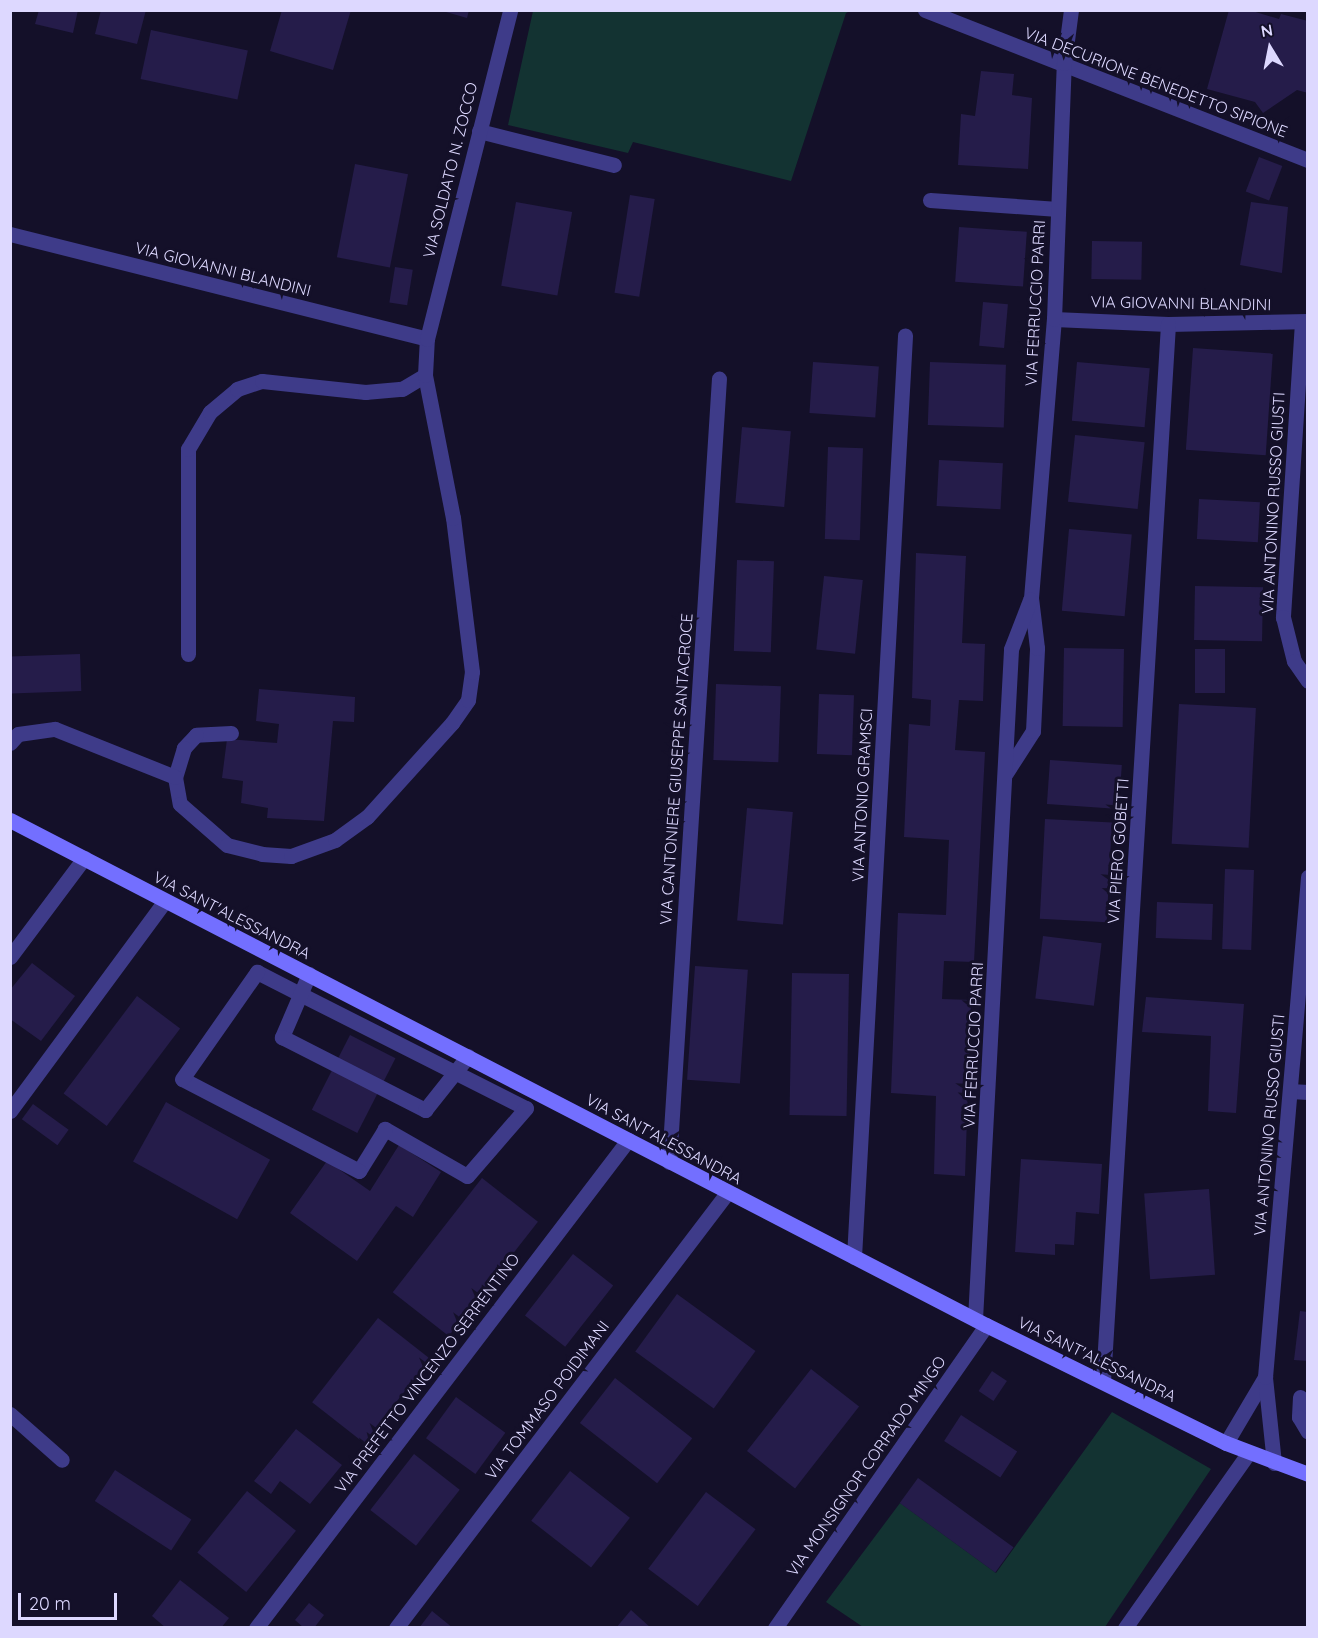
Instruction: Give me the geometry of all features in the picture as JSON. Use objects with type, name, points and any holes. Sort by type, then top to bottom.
[{"type":"street","name":"VIA SOLDATO N. ZOCCO","points":[[175,777],[180,804],[227,845],[262,854],[291,856],[335,840],[367,817],[452,723],[468,700],[472,672],[453,518],[425,375],[427,339],[510,10]]},
{"type":"street","name":"VIA DECURIONE BENEDETTO SIPIONE","points":[[925,10],[1025,52],[1064,63],[1308,160]]},
{"type":"street","name":"VIA FERRUCCIO PARRI","points":[[981,1322],[1011,649],[1031,598],[1054,319],[1064,63],[1071,10]]},
{"type":"street","points":[[479,131],[614,165]]},
{"type":"street","points":[[930,200],[1058,209]]},
{"type":"street","name":"VIA GIOVANNI BLANDINI","points":[[10,234],[427,339]]},
{"type":"street","name":"VIA GIOVANNI BLANDINI","points":[[1054,319],[1168,324],[1305,322]]},
{"type":"street","name":"VIA ANTONINO RUSSO GIUSTI","points":[[1305,322],[1283,617],[1293,660],[1308,681]]},
{"type":"street","name":"VIA PIERO GOBETTI","points":[[1103,1381],[1168,324]]},
{"type":"street","name":"VIA ANTONIO GRAMSCI","points":[[854,1257],[906,335]]},
{"type":"street","points":[[188,654],[188,449],[210,412],[237,389],[262,381],[365,392],[402,388],[425,375]]},
{"type":"street","name":"VIA CANTONIERE GIUSEPPE SANTACROCE","points":[[669,1161],[719,379]]},
{"type":"street","points":[[1006,773],[1033,731],[1037,648],[1031,598]]},
{"type":"street","points":[[10,743],[18,734],[56,729],[175,777],[183,748],[196,735],[231,733]]},
{"type":"street","name":"VIA SANT'ALESSANDRA","points":[[10,820],[164,902],[309,974],[727,1193],[981,1322],[1226,1443],[1308,1474]]},
{"type":"street","points":[[10,957],[84,858]]},
{"type":"street","name":"VIA ANTONINO RUSSO GIUSTI","points":[[1265,1377],[1308,877]]},
{"type":"street","points":[[10,1111],[164,902]]},
{"type":"street","points":[[257,972],[455,1072],[526,1108],[467,1176],[385,1130],[359,1171],[182,1079],[257,972]]},
{"type":"street","points":[[309,974],[282,1037],[425,1110],[468,1056]]},
{"type":"street","points":[[1290,1091],[1308,1092]]},
{"type":"street","name":"VIA PREFETTO VINCENZO SERRENTINO","points":[[256,1628],[628,1140]]},
{"type":"street","name":"VIA TOMMASO POIDIMANI","points":[[396,1628],[727,1193]]},
{"type":"street","name":"VIA MONSIGNOR CORRADO MINGO","points":[[775,1628],[981,1322]]},
{"type":"street","points":[[1226,1443],[1265,1377]]},
{"type":"street","points":[[1265,1377],[1274,1463]]},
{"type":"street","points":[[1300,1397],[1299,1417],[1308,1432]]},
{"type":"street","points":[[10,1414],[62,1460]]},
{"type":"street","points":[[1125,1628],[1249,1452]]},
{"type":"green space","points":[[533,10],[850,11],[846,13],[791,181],[633,142],[628,153],[508,125]]},
{"type":"green space","points":[[1112,1412],[1211,1469],[1105,1627],[863,1627],[826,1602],[900,1503],[996,1573]]},
{"type":"building","points":[[39,10],[78,10],[73,33],[35,24]]},
{"type":"building","points":[[101,10],[146,10],[137,44],[95,34]]},
{"type":"building","points":[[282,10],[351,10],[333,70],[270,51]]},
{"type":"building","points":[[439,10],[469,10],[467,18]]},
{"type":"building","points":[[1229,10],[1249,10],[1279,19],[1281,14],[1308,21],[1308,93],[1297,90],[1263,113],[1255,102],[1207,89]]},
{"type":"building","points":[[151,30],[248,51],[237,99],[141,79]]},
{"type":"building","points":[[981,71],[1014,74],[1012,95],[1032,98],[1028,169],[958,165],[961,114],[975,116]]},
{"type":"building","points":[[1259,157],[1282,166],[1269,201],[1246,192]]},
{"type":"building","points":[[355,164],[408,174],[390,268],[337,257]]},
{"type":"building","points":[[630,195],[655,199],[639,297],[615,293]]},
{"type":"building","points":[[516,202],[572,212],[557,296],[501,286]]},
{"type":"building","points":[[1251,202],[1288,207],[1282,273],[1240,265]]},
{"type":"building","points":[[959,227],[1027,232],[1023,287],[955,282]]},
{"type":"building","points":[[1092,241],[1142,242],[1141,280],[1091,279]]},
{"type":"building","points":[[395,267],[413,270],[407,305],[389,303]]},
{"type":"building","points":[[983,302],[1008,304],[1004,348],[979,346]]},
{"type":"building","points":[[1193,348],[1273,354],[1266,455],[1186,450]]},
{"type":"building","points":[[813,362],[879,367],[875,417],[809,413]]},
{"type":"building","points":[[930,362],[1006,365],[1004,428],[928,425]]},
{"type":"building","points":[[1077,362],[1150,368],[1145,427],[1072,421]]},
{"type":"building","points":[[742,427],[791,431],[784,507],[735,503]]},
{"type":"building","points":[[1075,435],[1145,442],[1138,509],[1068,502]]},
{"type":"building","points":[[828,447],[863,448],[860,540],[825,539]]},
{"type":"building","points":[[939,460],[1003,463],[1001,509],[937,506]]},
{"type":"building","points":[[1199,499],[1260,502],[1258,542],[1197,539]]},
{"type":"building","points":[[1069,529],[1132,534],[1125,616],[1062,611]]},
{"type":"building","points":[[916,553],[966,556],[962,643],[985,644],[983,701],[959,700],[955,750],[985,752],[974,962],[944,961],[942,999],[971,1000],[965,1176],[934,1174],[936,1096],[891,1093],[898,913],[946,915],[949,840],[904,837],[909,724],[930,726],[931,700],[912,698]]},
{"type":"building","points":[[737,560],[774,561],[771,652],[734,651]]},
{"type":"building","points":[[824,576],[863,580],[855,654],[816,650]]},
{"type":"building","points":[[1195,586],[1263,587],[1262,641],[1194,640]]},
{"type":"building","points":[[1064,648],[1124,649],[1123,727],[1063,726]]},
{"type":"building","points":[[1195,649],[1225,649],[1225,693],[1195,693]]},
{"type":"building","points":[[80,654],[81,691],[11,693],[10,656]]},
{"type":"building","points":[[716,684],[781,686],[778,762],[713,760]]},
{"type":"building","points":[[259,689],[355,697],[354,722],[333,721],[324,821],[267,818],[268,808],[241,803],[243,781],[222,778],[227,739],[277,743],[279,724],[256,721]]},
{"type":"building","points":[[819,694],[854,695],[852,755],[817,754]]},
{"type":"building","points":[[1179,704],[1256,708],[1249,848],[1172,844]]},
{"type":"building","points":[[1050,760],[1122,765],[1119,809],[1047,804]]},
{"type":"building","points":[[747,808],[793,812],[783,925],[737,921]]},
{"type":"building","points":[[1045,819],[1112,823],[1107,922],[1040,919]]},
{"type":"building","points":[[1225,869],[1254,870],[1251,950],[1222,949]]},
{"type":"building","points":[[1157,902],[1213,904],[1212,940],[1156,938]]},
{"type":"building","points":[[1043,936],[1102,943],[1094,1006],[1035,999]]},
{"type":"building","points":[[32,963],[75,996],[41,1041],[10,1019],[10,990]]},
{"type":"building","points":[[695,966],[748,970],[740,1083],[687,1080]]},
{"type":"building","points":[[792,973],[849,974],[847,1116],[790,1115]]},
{"type":"building","points":[[137,996],[180,1028],[107,1126],[64,1093]]},
{"type":"building","points":[[1146,997],[1244,1004],[1236,1113],[1208,1111],[1211,1036],[1142,1032]]},
{"type":"building","points":[[350,1035],[395,1058],[357,1133],[312,1110]]},
{"type":"building","points":[[166,1102],[270,1160],[237,1219],[133,1161]]},
{"type":"building","points":[[33,1104],[69,1130],[57,1145],[22,1119]]},
{"type":"building","points":[[399,1145],[441,1172],[413,1217],[396,1206],[357,1261],[290,1213],[327,1161],[370,1191]]},
{"type":"building","points":[[1021,1159],[1102,1164],[1099,1214],[1076,1212],[1074,1245],[1055,1244],[1055,1255],[1015,1252]]},
{"type":"building","points":[[482,1178],[538,1222],[449,1336],[393,1292]]},
{"type":"building","points":[[1209,1189],[1215,1275],[1150,1279],[1144,1194]]},
{"type":"building","points":[[573,1254],[613,1285],[565,1347],[525,1315]]},
{"type":"building","points":[[677,1294],[755,1351],[714,1408],[635,1351]]},
{"type":"building","points":[[1300,1311],[1308,1312],[1308,1361],[1294,1360]]},
{"type":"building","points":[[378,1318],[430,1359],[364,1443],[312,1402]]},
{"type":"building","points":[[811,1369],[859,1407],[795,1489],[747,1451]]},
{"type":"building","points":[[992,1371],[1007,1381],[994,1401],[979,1391]]},
{"type":"building","points":[[615,1378],[692,1438],[657,1483],[580,1423]]},
{"type":"building","points":[[456,1397],[505,1433],[475,1474],[426,1438]]},
{"type":"building","points":[[961,1415],[1017,1451],[1000,1477],[944,1441]]},
{"type":"building","points":[[296,1429],[342,1465],[310,1504],[280,1481],[271,1494],[254,1481]]},
{"type":"building","points":[[414,1454],[460,1490],[416,1546],[370,1510]]},
{"type":"building","points":[[115,1470],[191,1520],[171,1551],[95,1501]]},
{"type":"building","points":[[570,1471],[630,1518],[591,1567],[531,1521]]},
{"type":"building","points":[[918,1478],[1013,1547],[995,1572],[900,1503]]},
{"type":"building","points":[[247,1491],[296,1531],[246,1592],[197,1552]]},
{"type":"building","points":[[706,1492],[756,1529],[698,1606],[648,1569]]},
{"type":"building","points":[[180,1580],[229,1618],[221,1628],[166,1628],[152,1616]]},
{"type":"building","points":[[309,1603],[324,1615],[314,1628],[304,1628],[295,1620]]},
{"type":"building","points":[[631,1610],[651,1628],[616,1628]]},
{"type":"building","points":[[432,1611],[453,1628],[419,1628]]}]
